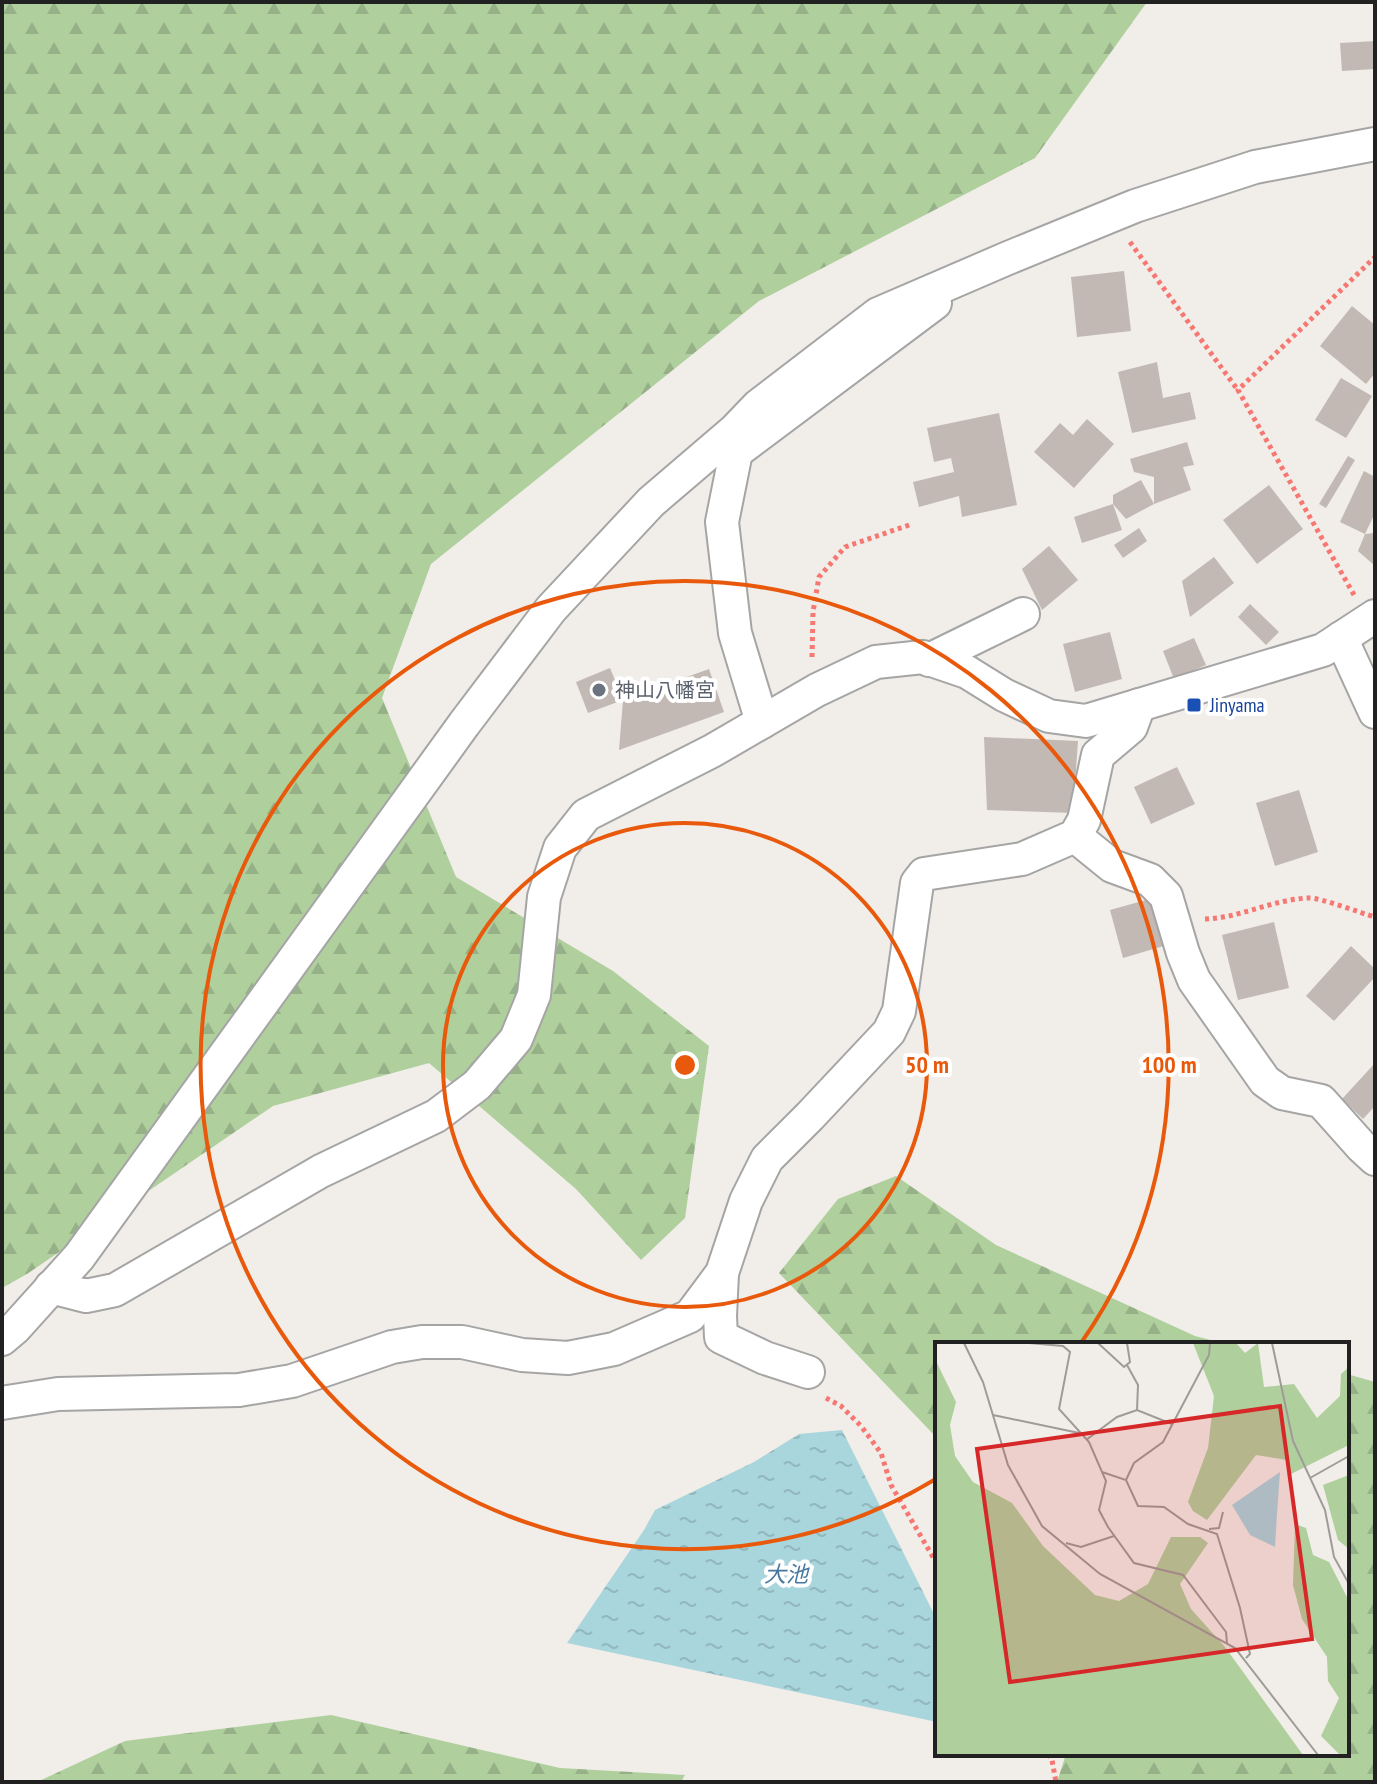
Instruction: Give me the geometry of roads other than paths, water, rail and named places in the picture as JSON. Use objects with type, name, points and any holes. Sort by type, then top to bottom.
[{"type":"street","points":[[2,1339],[79,1257],[464,724],[551,609],[651,502],[734,431],[758,406],[878,314],[976,272],[1111,215],[1255,167],[1375,144]]},
{"type":"street","points":[[762,722],[735,633],[722,522],[736,452],[976,272]]},
{"type":"street","points":[[929,660],[1023,614]]},
{"type":"street","points":[[51,1287],[86,1296],[115,1290],[321,1171],[436,1116],[477,1085],[516,1039],[534,995],[544,897],[560,848],[586,815],[712,751],[817,690],[876,662],[923,657],[967,672],[1004,695],[1049,716],[1086,721],[1323,650],[1372,618]]},
{"type":"street","points":[[1341,638],[1375,712]]},
{"type":"street","points":[[808,1372],[765,1358],[721,1337],[722,1273],[746,1201],[767,1159],[889,1032],[899,1011],[917,883],[924,874],[1022,859],[1075,836],[1084,820],[1098,755],[1131,727],[1139,705]]},
{"type":"street","points":[[1075,836],[1112,866],[1150,880],[1166,896],[1194,980],[1265,1081],[1282,1093],[1321,1101],[1371,1146]]},
{"type":"street","points":[[2,1403],[58,1394],[239,1390],[292,1381],[392,1347],[422,1342],[462,1342],[522,1355],[568,1358],[614,1349],[690,1316],[722,1273]]},
{"type":"water","name":"大池","points":[[842,1430],[935,1616],[935,1722],[567,1643],[655,1510],[754,1462],[799,1434]]},
{"type":"place","name":"神山八幡宮","points":[[599,690]]},
{"type":"place","name":"Jinyama","points":[[1194,705]]}]
